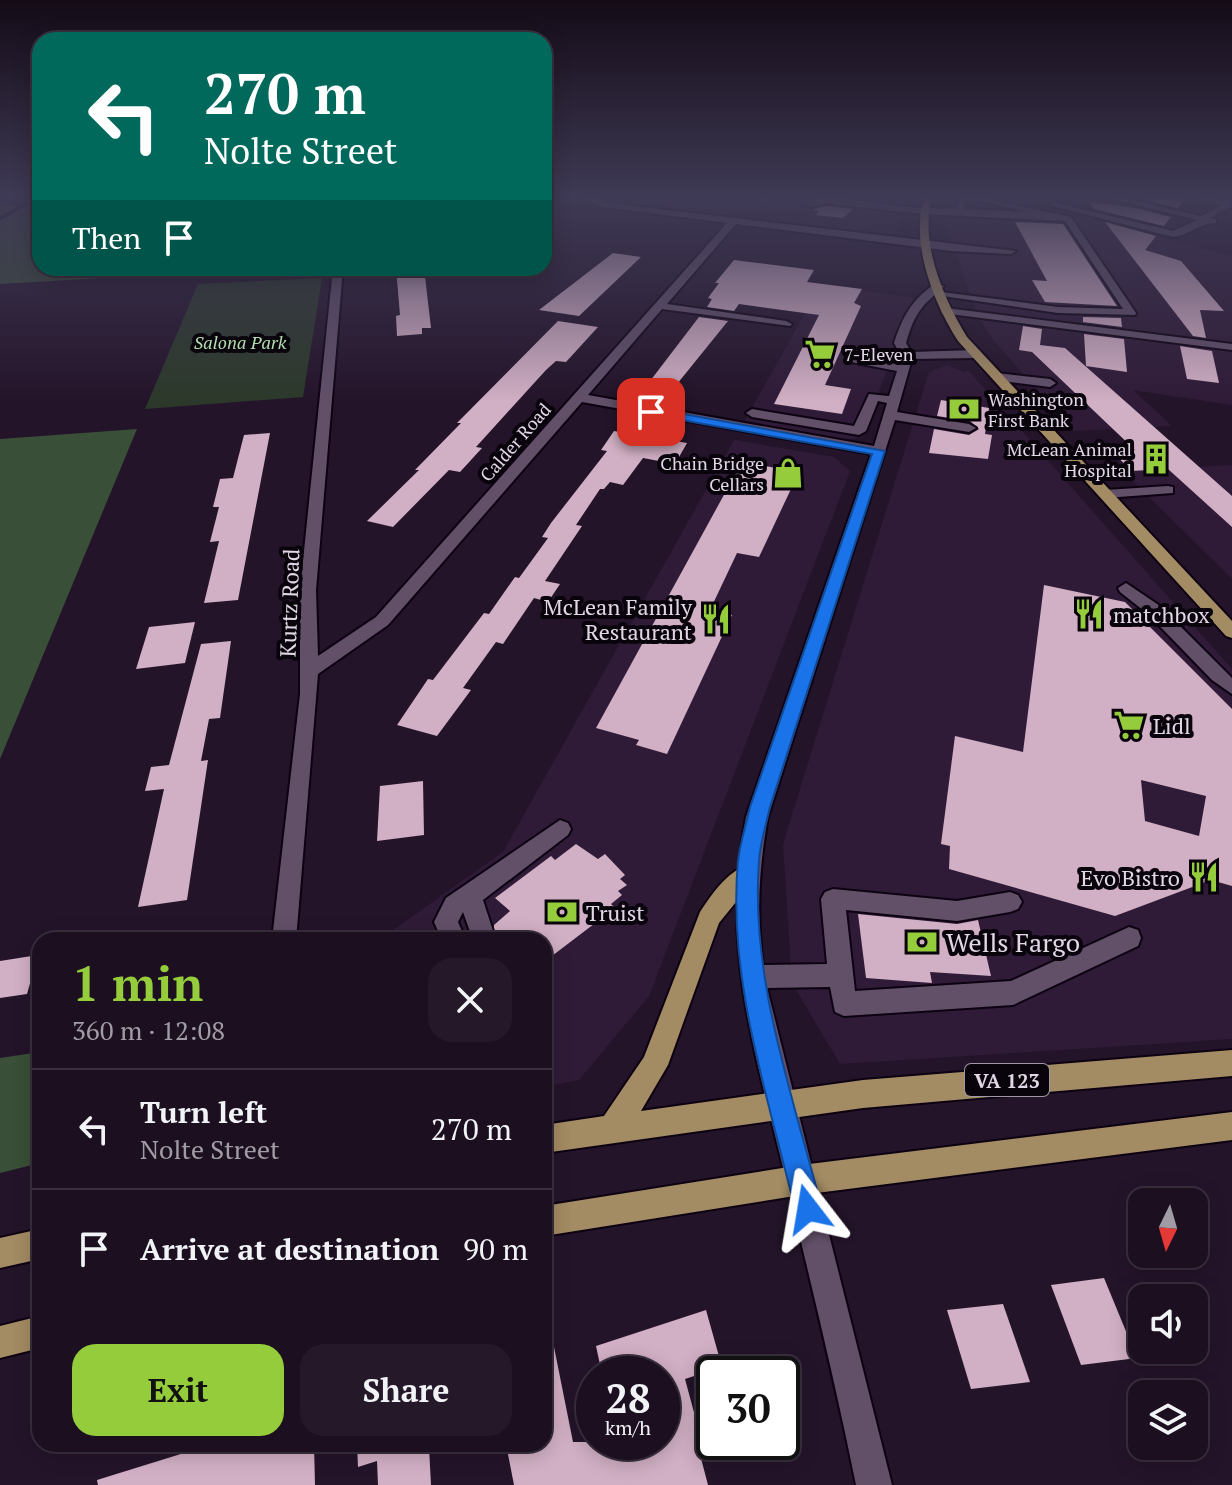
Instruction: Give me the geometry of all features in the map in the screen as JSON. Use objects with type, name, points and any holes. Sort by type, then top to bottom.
[{"type":"main road","points":[[933,264],[946,311],[975,354],[1232,632]]},
{"type":"main road","points":[[612,1130],[655,1065],[708,919],[718,903],[747,875]]},
{"type":"main road","name":"VA 123","points":[[552,1138],[782,1105],[979,1082],[1232,1063]]},
{"type":"main road","points":[[552,1220],[801,1180],[1232,1126]]},
{"type":"main road","points":[[0,1253],[32,1246]]},
{"type":"main road","points":[[0,1342],[32,1334]]},
{"type":"street","name":"Calder Road","points":[[309,671],[382,621],[696,264]]},
{"type":"street","points":[[874,1485],[752,977],[747,875],[757,817],[879,451],[904,362],[900,343],[906,317],[916,302],[940,291],[1058,310],[1131,313],[1098,264]]},
{"type":"street","name":"Kurtz Road","points":[[285,932],[309,671],[308,590],[337,276]]},
{"type":"street","points":[[660,306],[786,324]]},
{"type":"street","points":[[946,311],[1232,347]]},
{"type":"street","points":[[852,361],[904,362],[975,354]]},
{"type":"street","points":[[997,377],[1050,383]]},
{"type":"street","points":[[577,397],[879,451]]},
{"type":"street","points":[[752,413],[859,431],[873,397],[893,400]]},
{"type":"street","points":[[889,415],[969,428]]},
{"type":"street","points":[[938,440],[941,424]]},
{"type":"street","points":[[823,441],[830,426]]},
{"type":"street","points":[[1105,494],[1168,490]]},
{"type":"street","points":[[1126,588],[1143,599],[1202,663],[1232,688]]},
{"type":"street","points":[[450,932],[446,922],[454,905],[470,897],[560,829]]},
{"type":"street","points":[[470,897],[462,918],[472,932]]},
{"type":"street","points":[[1010,902],[957,911],[833,899],[844,1004],[1013,993],[1129,938]]},
{"type":"street","points":[[752,977],[841,975]]},
{"type":"shaded area","points":[[960,264],[1232,264],[1232,405],[1133,390],[1172,426],[1074,431],[994,341],[978,317]]},
{"type":"shaded area","points":[[821,285],[914,298],[862,437],[842,440],[744,422]]},
{"type":"shaded area","points":[[947,365],[965,372],[968,370],[1232,669],[1232,1039],[840,1064],[792,983],[783,844],[929,372]]},
{"type":"shaded area","points":[[734,440],[834,457],[850,471],[649,996],[579,1080],[552,1085],[552,932],[390,932],[503,852]]},
{"type":"shaded area","points":[[1232,465],[1232,579],[1123,471]]},
{"type":"green space","points":[[0,264],[32,264],[32,276],[135,276],[0,284]]},
{"type":"green space","name":"Salona Park","points":[[322,278],[303,397],[145,409],[198,284]]},
{"type":"green space","points":[[137,429],[0,759],[0,439]]},
{"type":"green space","points":[[32,1053],[32,1165],[0,1173],[0,1058]]},
{"type":"building","points":[[598,264],[633,264],[579,316],[539,310]]},
{"type":"building","points":[[730,264],[768,264],[814,270],[807,282],[862,289],[854,303],[861,306],[825,385],[851,389],[842,414],[774,404],[819,315],[739,304],[734,311],[707,307],[712,299],[708,298],[719,283],[715,283]]},
{"type":"building","points":[[1038,264],[1090,264],[1117,306],[1045,302],[1032,280],[1047,281]]},
{"type":"building","points":[[1138,264],[1184,264],[1224,311],[1200,310],[1206,338],[1193,336]]},
{"type":"building","points":[[397,276],[425,276],[431,328],[422,328],[422,334],[397,336],[396,316],[400,315]]},
{"type":"building","points":[[699,317],[728,321],[673,389],[647,385]]},
{"type":"building","points":[[1083,317],[1121,318],[1122,327],[1083,322]]},
{"type":"building","points":[[558,321],[598,327],[566,362],[556,361],[546,370],[476,447],[482,448],[460,472],[449,470],[393,527],[367,521],[461,423],[457,423]]},
{"type":"building","points":[[1023,326],[1042,329],[1040,345],[1065,348],[1232,496],[1232,527],[1168,469],[1131,471],[1112,451],[1135,450],[1032,352],[1019,350]]},
{"type":"building","points":[[1084,334],[1124,339],[1127,372],[1086,366]]},
{"type":"building","points":[[1180,346],[1212,351],[1219,383],[1187,379]]},
{"type":"building","points":[[941,400],[989,408],[985,434],[992,435],[988,459],[929,453],[934,429],[969,435],[979,429],[970,421],[937,416]]},
{"type":"building","points":[[614,431],[687,443],[675,464],[643,458],[623,485],[610,482],[600,489],[576,525],[582,526],[545,581],[560,584],[548,602],[534,598],[503,644],[496,642],[463,688],[471,690],[437,736],[397,725],[428,679],[433,680],[484,613],[489,614],[515,577],[519,578],[548,538],[542,537],[551,523],[607,451],[601,450]]},
{"type":"building","points":[[270,433],[238,600],[204,603],[219,541],[210,542],[219,507],[213,507],[220,479],[233,478],[244,435]]},
{"type":"building","points":[[742,462],[799,472],[759,557],[737,553],[710,610],[732,615],[667,754],[636,745],[639,740],[596,728]]},
{"type":"building","points":[[1044,585],[1125,602],[1232,709],[1232,886],[1211,880],[1115,916],[949,869],[950,846],[941,844],[955,736],[1023,752]],"holes":[[[1141,780],[1206,796],[1199,836],[1145,821]]]},
{"type":"building","points":[[195,622],[185,663],[136,669],[149,627]]},
{"type":"building","points":[[231,641],[220,718],[209,719],[201,761],[208,760],[187,900],[138,907],[164,789],[145,791],[151,767],[169,765],[201,644]]},
{"type":"building","points":[[423,781],[424,835],[377,841],[380,786]]},
{"type":"building","points":[[576,844],[598,859],[605,854],[625,875],[620,879],[627,885],[618,891],[622,895],[611,904],[615,908],[552,956],[552,932],[494,932],[494,925],[510,911],[495,898],[551,856],[555,860]]},
{"type":"building","name":"Wells Fargo","points":[[858,914],[957,924],[978,920],[991,976],[930,972],[932,983],[866,978]]},
{"type":"building","points":[[32,956],[32,976],[27,994],[0,998],[0,961]]},
{"type":"building","points":[[1104,1278],[1128,1336],[1128,1359],[1081,1365],[1051,1285]]},
{"type":"building","points":[[1003,1304],[1030,1382],[971,1389],[947,1310]]},
{"type":"building","points":[[706,1310],[719,1356],[696,1356],[696,1375],[685,1379],[696,1420],[696,1460],[701,1460],[708,1485],[514,1485],[508,1452],[552,1452],[552,1347],[573,1442],[576,1442],[576,1460],[680,1460],[680,1356],[598,1356],[596,1346]]},
{"type":"building","points":[[187,1452],[314,1452],[315,1485],[98,1485],[97,1480]]},
{"type":"building","points":[[357,1452],[429,1452],[431,1485],[378,1485],[377,1461],[358,1467]]},
{"type":"place","name":"7-Eleven","points":[[820,354]]},
{"type":"place","name":"Washington First Bank","points":[[964,409]]},
{"type":"place","name":"McLean Animal Hospital","points":[[1156,459]]},
{"type":"place","name":"Chain Bridge Cellars","points":[[788,473]]},
{"type":"place","name":"matchbox","points":[[1089,614]]},
{"type":"place","name":"McLean Family Restaurant","points":[[716,619]]},
{"type":"place","name":"Lidl","points":[[1129,725]]},
{"type":"place","name":"Evo Bistro","points":[[1204,877]]},
{"type":"place","name":"Truist","points":[[562,912]]},
{"type":"place","name":"Wells Fargo","points":[[922,942]]},
{"type":"route","points":[[651,412],[879,451],[760,807],[749,859],[747,919],[756,1000],[808,1209]]}]
